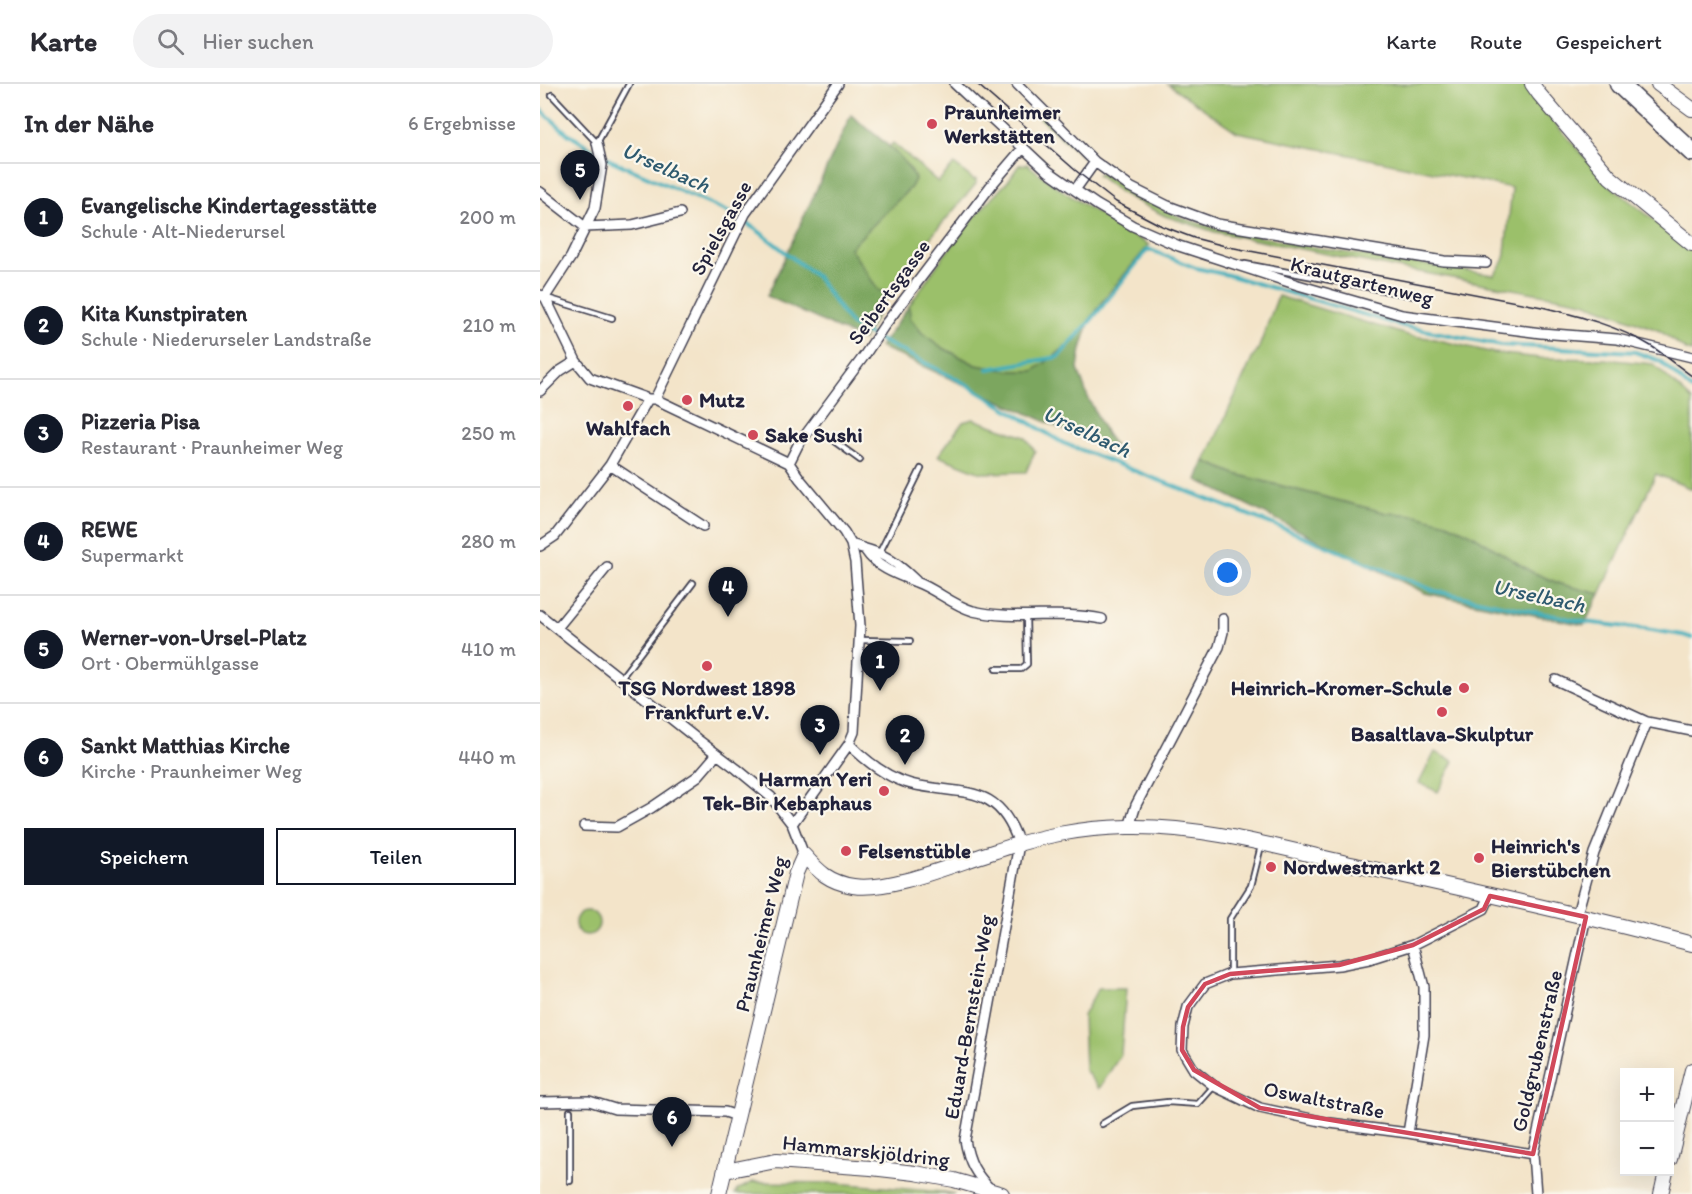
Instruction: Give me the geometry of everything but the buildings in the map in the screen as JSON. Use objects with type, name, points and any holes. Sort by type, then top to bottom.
[{"type":"highway","points":[[1619,84],[1692,152]]},
{"type":"main road","points":[[1532,84],[1610,177],[1692,244]]},
{"type":"main road","points":[[1658,84],[1692,109]]},
{"type":"main road","points":[[804,855],[820,874],[837,882],[874,887],[921,876],[1019,844],[1079,830],[1129,827],[1186,830],[1261,843],[1582,916],[1692,944]]},
{"type":"main road","name":"Praunheimer Weg","points":[[719,1194],[796,873],[804,855]]},
{"type":"main road","points":[[1674,1143],[1692,1070]]},
{"type":"main road","name":"Hammarskjöldring","points":[[725,1171],[776,1161],[915,1173],[954,1180],[996,1192]]},
{"type":"main road","points":[[1661,1194],[1665,1176]]},
{"type":"street","name":"Spielsgasse","points":[[540,546],[555,536],[609,465],[651,399],[745,214],[838,84]]},
{"type":"street","name":"Krautgartenweg","points":[[955,84],[1048,171],[1097,205],[1133,226],[1179,246],[1298,285],[1402,315],[1541,333],[1617,339],[1692,357]]},
{"type":"street","name":"Krautgartenweg","points":[[1017,84],[1095,162],[1130,187],[1168,206],[1217,225],[1444,261],[1486,263]]},
{"type":"street","points":[[597,143],[602,165],[595,208],[571,257],[542,296],[576,361],[590,378],[651,399],[789,463],[851,544],[856,573],[860,626],[854,732],[849,744],[792,824]]},
{"type":"street","name":"Seibertsgasse","points":[[789,463],[798,445],[884,326],[993,183],[1023,148]]},
{"type":"street","points":[[1075,190],[1095,162]]},
{"type":"street","points":[[540,192],[585,227],[632,225],[680,213]]},
{"type":"street","points":[[540,391],[560,371],[576,361]]},
{"type":"street","points":[[609,465],[703,526]]},
{"type":"street","points":[[851,544],[879,554],[949,601],[975,611],[993,614],[1086,615],[1102,619]]},
{"type":"street","points":[[866,551],[871,559],[891,572],[918,582]]},
{"type":"street","points":[[557,628],[607,567]]},
{"type":"street","name":"Praunheimer Weg","points":[[540,615],[771,797],[792,824],[804,855]]},
{"type":"street","points":[[1129,827],[1136,805],[1219,647],[1223,632],[1223,619]]},
{"type":"street","points":[[1556,680],[1647,722],[1692,731]]},
{"type":"street","name":"Goldgrubenstraße","points":[[1536,1194],[1533,1154],[1594,853],[1647,722]]},
{"type":"street","points":[[849,744],[871,764],[899,780],[910,784],[973,793],[989,800],[1004,813],[1014,829],[1019,844]]},
{"type":"street","points":[[584,826],[617,827],[651,808],[698,776],[717,754]]},
{"type":"street","name":"Eduard-Bernstein-Weg","points":[[996,1192],[973,1169],[965,1140],[1019,844]]},
{"type":"street","name":"Oswaltstraße","points":[[1490,896],[1484,909],[1413,945],[1369,959],[1339,965],[1230,974],[1205,984],[1188,1007],[1183,1027],[1182,1050],[1194,1070],[1214,1086],[1260,1108],[1330,1123],[1408,1133],[1533,1154]]},
{"type":"street","points":[[1408,1133],[1424,1035],[1424,987],[1413,945]]},
{"type":"street","points":[[540,1102],[589,1101],[615,1109],[725,1112],[737,1116]]},
{"type":"lane","points":[[552,95],[597,143],[629,84]]},
{"type":"lane","points":[[1224,262],[1261,266],[1420,297]]},
{"type":"lane","points":[[542,296],[612,318]]},
{"type":"lane","points":[[813,426],[860,460]]},
{"type":"lane","points":[[879,554],[921,469]]},
{"type":"lane","points":[[621,678],[693,583]]},
{"type":"lane","points":[[996,669],[1021,669],[1028,664],[1026,615]]},
{"type":"lane","points":[[859,640],[910,641]]},
{"type":"lane","points":[[1230,974],[1230,918],[1251,886],[1261,843]]},
{"type":"lane","points":[[1102,1124],[1132,1106],[1168,1102],[1198,1104],[1214,1086]]},
{"type":"lane","points":[[570,1112],[570,1181]]},
{"type":"highlighted area","points":[[1490,896],[1586,917],[1533,1154],[1260,1108],[1194,1070],[1182,1050],[1183,1027],[1188,1007],[1205,984],[1230,974],[1339,965],[1413,945],[1484,909]]},
{"type":"green space","points":[[1168,84],[1526,84],[1535,100],[1607,183],[1692,250],[1692,352],[1660,331],[1584,302],[1215,232],[1165,216],[1121,193],[1097,175],[1102,173],[1182,218],[1215,228],[1329,250],[1494,275],[1504,261],[1512,188],[1237,132]]},
{"type":"green space","points":[[1043,114],[1083,155],[1082,156],[1039,118]]},
{"type":"green space","points":[[851,115],[903,161],[915,179],[911,187],[850,248],[878,290],[889,294],[863,340],[767,296]]},
{"type":"green space","points":[[893,143],[938,182],[954,164],[974,180],[976,179],[976,184],[930,238],[889,294],[878,290],[850,248],[911,187],[915,179],[911,170],[889,147]]},
{"type":"green space","points":[[1027,164],[1071,196],[1149,245],[1108,294],[1079,335],[1033,371],[1010,371],[976,365],[943,348],[922,333],[910,318],[909,306],[942,258],[977,214],[1008,181],[1019,165]]},
{"type":"green space","points":[[1278,296],[1411,336],[1430,338],[1494,353],[1540,358],[1604,359],[1653,364],[1692,400],[1692,489],[1656,474],[1600,594],[1560,584],[1530,571],[1502,554],[1416,515],[1387,513],[1235,474],[1205,461],[1258,350]]},
{"type":"green space","points":[[909,306],[910,318],[922,333],[943,348],[976,365],[1010,371],[1033,371],[1079,335],[1090,319],[1078,369],[1087,395],[1106,434],[1122,456],[880,347]]},
{"type":"green space","points":[[973,419],[1025,437],[1035,451],[1026,472],[981,473],[938,456],[963,422]]},
{"type":"green space","points":[[1204,461],[1235,474],[1387,513],[1416,515],[1447,523],[1471,534],[1530,571],[1560,584],[1600,594],[1584,625],[1425,593],[1197,480]]},
{"type":"green space","points":[[1435,752],[1454,761],[1438,792],[1419,783]]},
{"type":"green space","points":[[582,911],[592,911],[599,918],[599,928],[592,935],[582,935],[575,928],[575,918]]},
{"type":"green space","points":[[1098,988],[1126,988],[1121,1054],[1099,1089],[1085,1070],[1083,1016]]},
{"type":"green space","points":[[753,1182],[836,1183],[954,1194],[735,1194],[737,1190]]},
{"type":"waterway","name":"Urselbach","points":[[540,109],[568,134],[610,160],[730,213],[757,230],[817,277],[851,325],[966,384],[1063,443],[1295,533],[1435,591],[1584,622],[1645,629],[1692,638]]},
{"type":"waterway","name":"Urselbach","points":[[988,369],[1058,357],[1148,249],[1196,268],[1228,275],[1403,326],[1501,345],[1635,352],[1660,361],[1692,390]]},
{"type":"tram line","points":[[977,84],[1075,170],[1116,202],[1162,226],[1194,238],[1229,247],[1542,307],[1584,318],[1638,339],[1656,349],[1692,376]]},
{"type":"place","name":"Praunheimer Werkstätten","points":[[932,124]]},
{"type":"place","name":"Werner-von-Ursel-Platz","points":[[580,200]]},
{"type":"place","name":"Mutz","points":[[687,400]]},
{"type":"place","name":"Wahlfach","points":[[628,406]]},
{"type":"place","name":"Sake Sushi","points":[[753,435]]},
{"type":"place","name":"REWE","points":[[728,617]]},
{"type":"place","name":"TSG Nordwest 1898 Frankfurt e.V.","points":[[707,666]]},
{"type":"place","name":"Heinrich-Kromer-Schule","points":[[1464,688]]},
{"type":"place","name":"Evangelische Kindertagesstätte","points":[[880,691]]},
{"type":"place","name":"Basaltlava-Skulptur","points":[[1442,712]]},
{"type":"place","name":"Pizzeria Pisa","points":[[820,755]]},
{"type":"place","name":"Kita Kunstpiraten","points":[[905,765]]},
{"type":"place","name":"Harman Yeri Tek-Bir Kebaphaus","points":[[884,791]]},
{"type":"place","name":"Felsenstüble","points":[[846,851]]},
{"type":"place","name":"Heinrich's Bierstübchen","points":[[1479,858]]},
{"type":"place","name":"Nordwestmarkt 2","points":[[1271,867]]},
{"type":"place","name":"Sankt Matthias Kirche","points":[[672,1147]]}]
